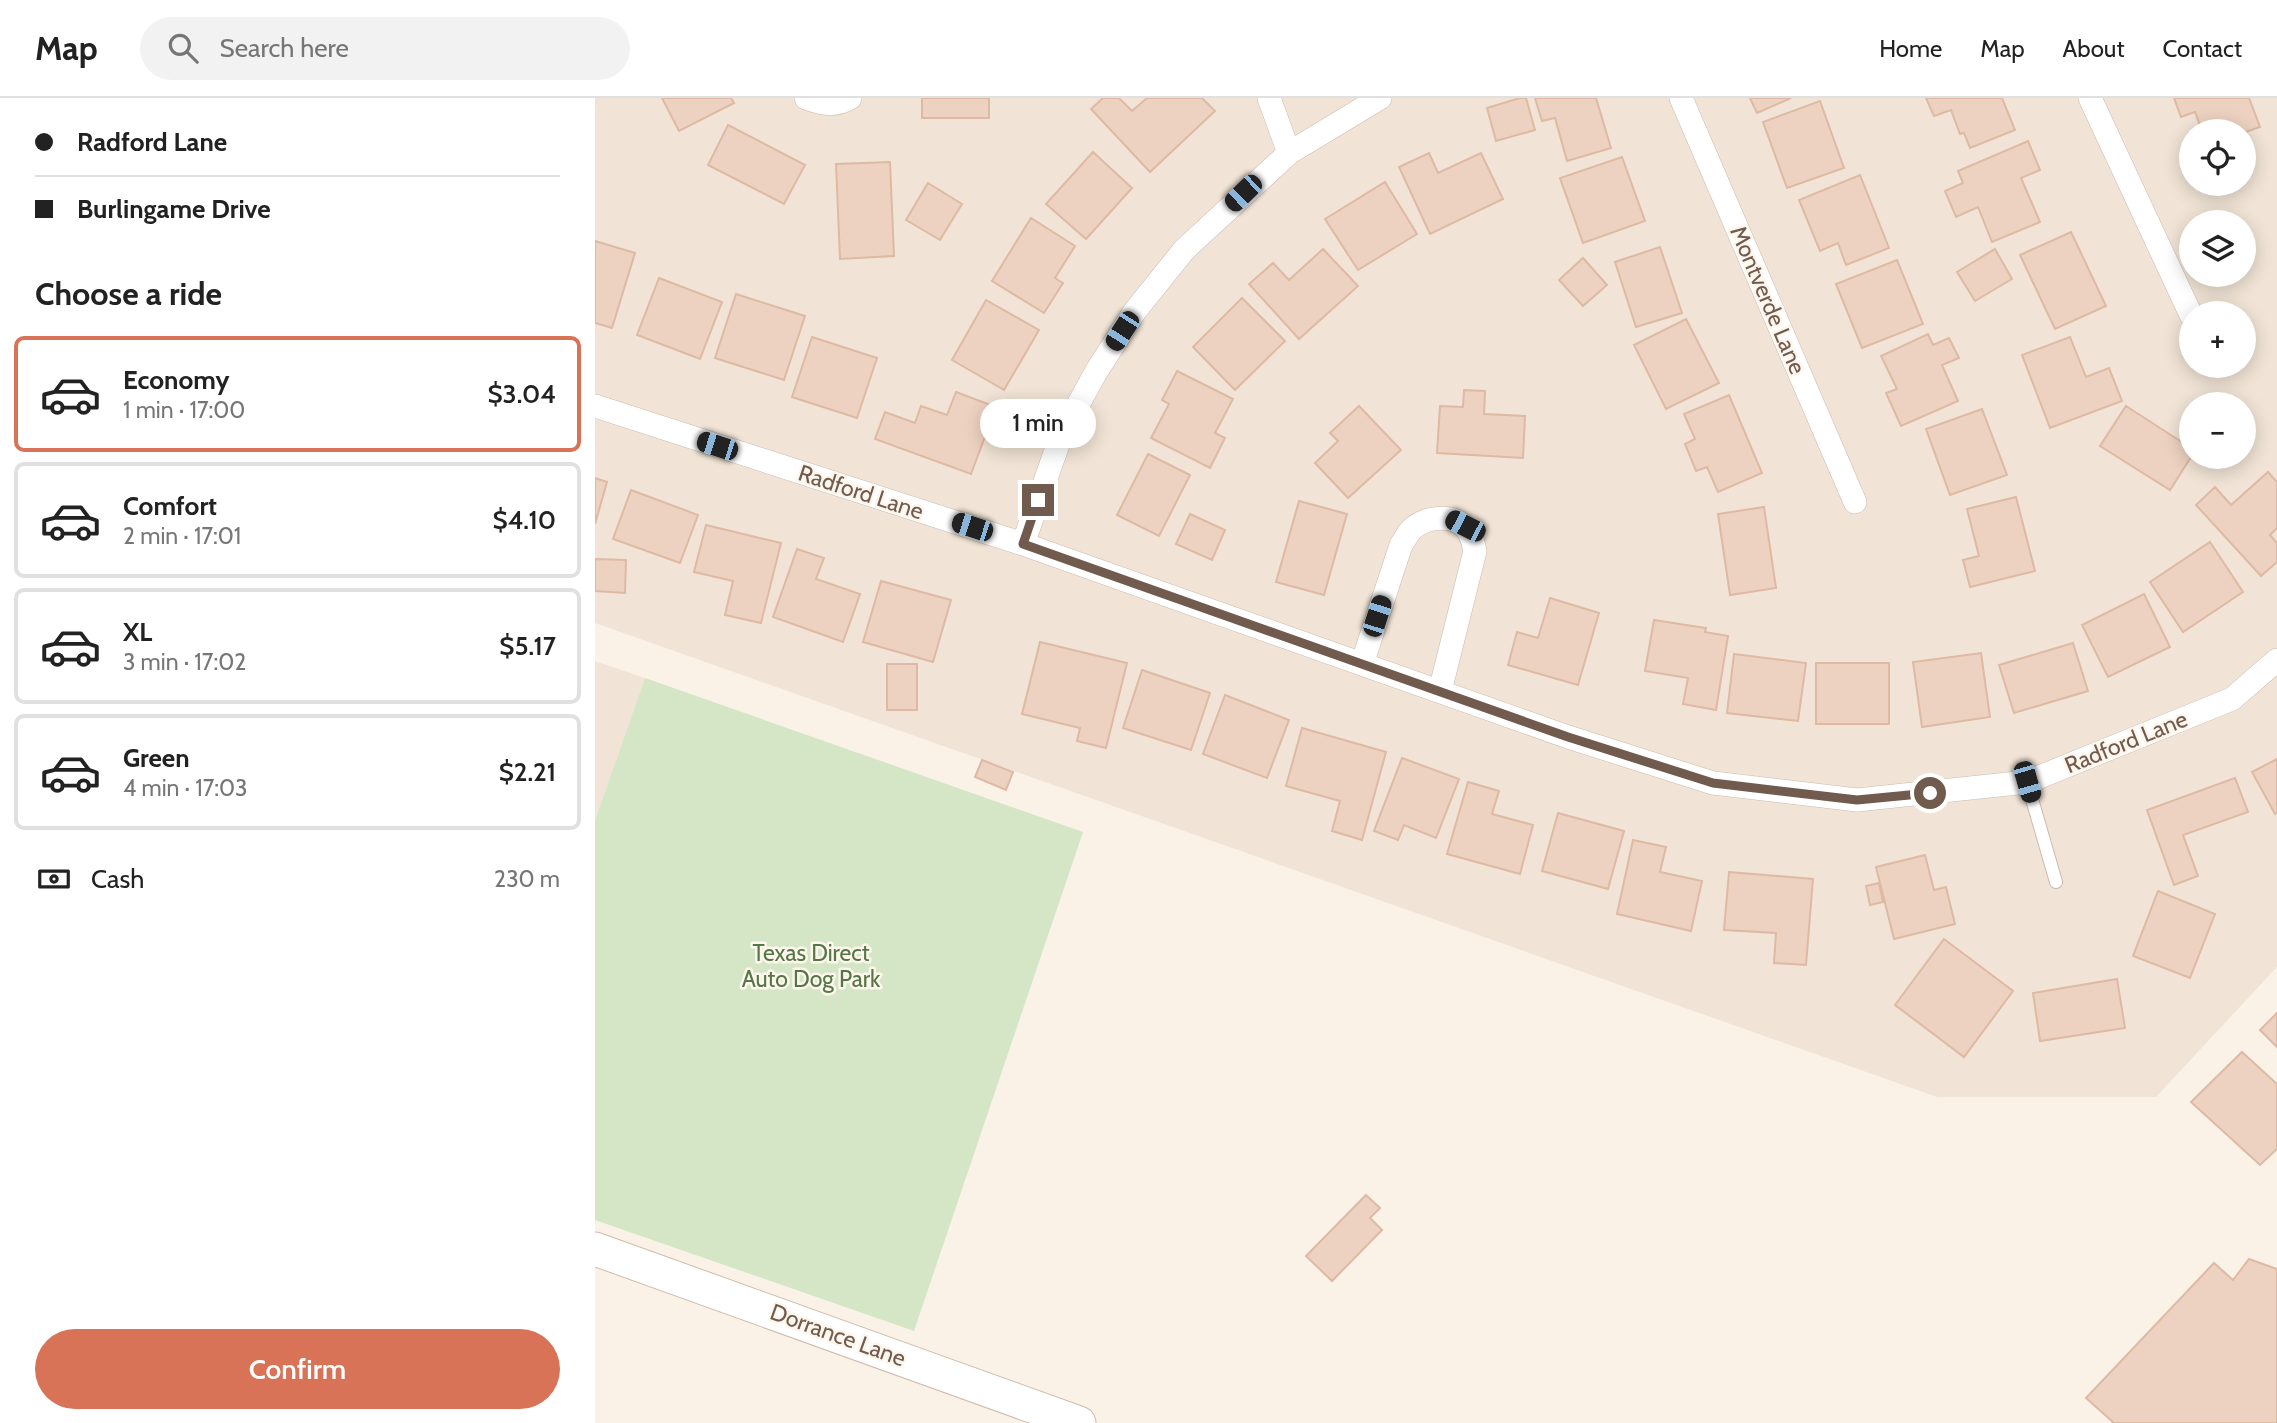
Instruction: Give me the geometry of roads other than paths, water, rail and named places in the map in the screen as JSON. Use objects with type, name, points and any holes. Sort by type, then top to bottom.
[{"type":"street","points":[[806,98],[827,105],[850,98]]},
{"type":"street","points":[[1269,98],[1289,153]]},
{"type":"street","points":[[1023,544],[1061,436],[1096,372],[1135,311],[1184,250],[1289,153],[1380,98]]},
{"type":"street","name":"Montverde Lane","points":[[1681,98],[1855,502]]},
{"type":"street","points":[[2090,98],[2184,301]]},
{"type":"street","name":"Radford Lane","points":[[595,405],[1023,544],[1568,737],[1713,783],[1857,800],[2027,782],[2232,699],[2277,660]]},
{"type":"street","points":[[1362,664],[1401,545],[1411,530],[1429,519],[1450,518],[1465,526],[1473,540],[1475,551],[1440,691]]},
{"type":"street","name":"Dorrance Lane","points":[[595,1249],[1080,1423]]},
{"type":"lane","points":[[2027,782],[2056,882]]},
{"type":"park label","name":"Texas Direct Auto Dog Park","points":[[811,966]]}]
